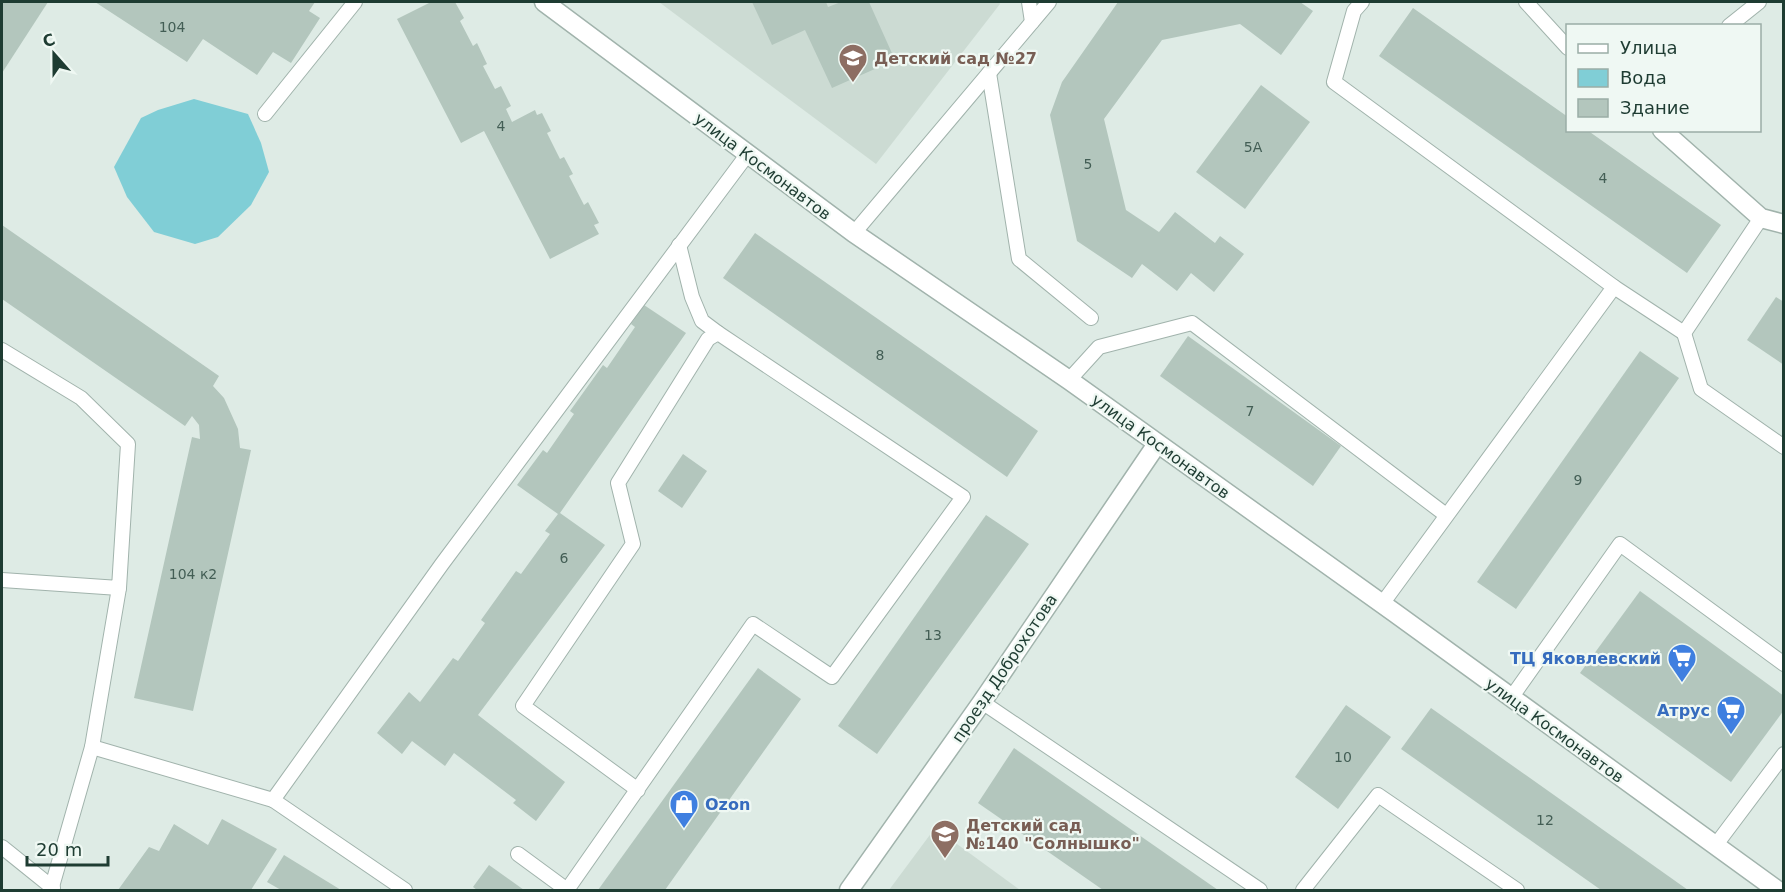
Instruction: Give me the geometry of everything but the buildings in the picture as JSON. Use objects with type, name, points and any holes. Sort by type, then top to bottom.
[{"type":"street","name":"улица Космонавтов","points":[[544,2],[854,233],[1069,380],[1382,603],[1777,891]]},
{"type":"street","points":[[1665,132],[1775,219]]},
{"type":"street","name":"проезд Доброхотова","points":[[849,891],[982,702],[1157,444]]},
{"type":"lane","points":[[265,114],[355,2]]},
{"type":"lane","points":[[1029,2],[1032,22]]},
{"type":"lane","points":[[854,233],[1050,2]]},
{"type":"lane","points":[[1362,2],[1354,11],[1334,82],[1614,287],[1684,333],[1701,389],[1784,447]]},
{"type":"lane","points":[[1526,2],[1566,46]]},
{"type":"lane","points":[[1732,24],[1759,2]]},
{"type":"lane","points":[[989,73],[1018,259],[1091,318]]},
{"type":"lane","points":[[273,800],[442,564],[747,155]]},
{"type":"lane","points":[[1684,333],[1775,219]]},
{"type":"lane","points":[[518,854],[567,891],[753,624],[832,677],[963,496],[702,321],[692,297],[679,245]]},
{"type":"lane","points":[[1382,603],[1614,287]]},
{"type":"lane","points":[[1069,380],[1099,347],[1192,323],[1446,515]]},
{"type":"lane","points":[[638,790],[523,706],[633,544],[618,483],[708,339],[718,333]]},
{"type":"lane","points":[[2,350],[81,398],[128,444],[119,588],[92,747],[52,889],[2,847]]},
{"type":"lane","points":[[1511,698],[1620,544],[1784,664]]},
{"type":"lane","points":[[2,580],[119,588]]},
{"type":"lane","points":[[982,702],[1260,891]]},
{"type":"lane","points":[[92,747],[273,800],[405,891]]},
{"type":"lane","points":[[1715,846],[1784,754]]},
{"type":"lane","points":[[1303,891],[1378,795],[1517,891]]},
{"type":"shaded area","name":"Детский сад №27","points":[[659,2],[999,2],[1000,4],[876,164]]},
{"type":"shaded area","name":"Детский сад №140 \"Солнышко\"","points":[[935,828],[1020,890],[889,890]]},
{"type":"water","points":[[194,99],[248,114],[261,143],[269,172],[251,205],[218,237],[195,244],[154,232],[127,197],[114,167],[141,118]]},
{"type":"place","name":"Детский сад №27","points":[[853,84]]},
{"type":"place","name":"ТЦ Яковлевский","points":[[1682,684]]},
{"type":"place","name":"Атрус","points":[[1731,736]]},
{"type":"place","name":"Ozon","points":[[684,830]]},
{"type":"place","name":"Детский сад №140 \"Солнышко\"","points":[[945,860]]}]
